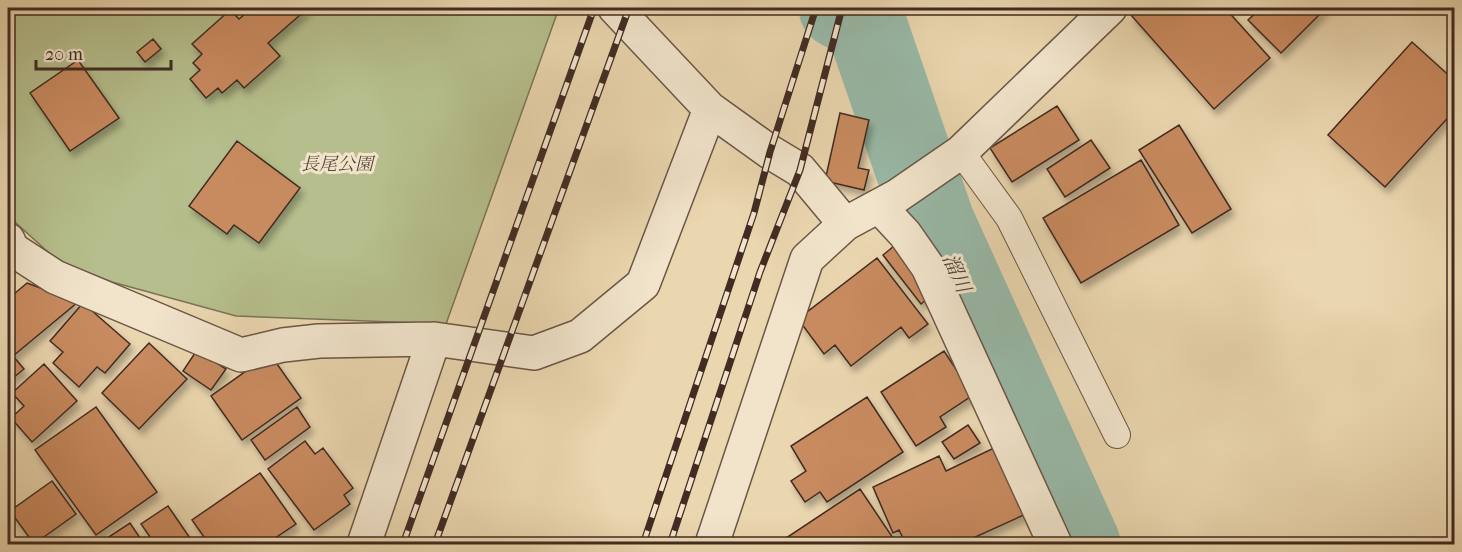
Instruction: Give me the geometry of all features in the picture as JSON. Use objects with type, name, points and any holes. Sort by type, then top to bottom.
[{"type":"street","points":[[615,8],[710,109],[800,171],[845,224]]},
{"type":"street","points":[[712,544],[807,259],[845,224],[888,201],[962,152],[1110,8]]},
{"type":"street","points":[[9,247],[55,277],[241,355],[283,345],[320,341],[435,339],[534,353],[580,336],[643,284],[710,109]]},
{"type":"street","points":[[888,201],[905,234],[927,267],[1055,544]]},
{"type":"street","points":[[364,544],[435,339]]},
{"type":"lane","points":[[962,152],[1009,218],[1117,435]]},
{"type":"green space","name":"長尾公園","points":[[8,8],[559,8],[446,324],[236,316],[112,282],[58,261],[16,223],[8,211]]},
{"type":"building","points":[[252,8],[308,8],[268,43],[280,56],[244,88],[237,80],[222,93],[218,88],[206,98],[190,79],[200,70],[193,63],[202,54],[192,44],[230,10],[239,19]]},
{"type":"building","points":[[1139,8],[1225,8],[1270,58],[1214,109],[1131,15]]},
{"type":"building","points":[[1261,8],[1326,8],[1281,53],[1248,20]]},
{"type":"building","points":[[153,39],[161,49],[145,62],[137,52]]},
{"type":"building","points":[[1412,42],[1454,80],[1454,111],[1385,187],[1328,135]]},
{"type":"building","points":[[78,60],[119,118],[70,151],[30,93]]},
{"type":"building","points":[[1057,106],[1079,140],[1012,182],[990,148]]},
{"type":"building","points":[[840,113],[869,120],[858,168],[869,170],[864,190],[825,181]]},
{"type":"building","points":[[1179,125],[1231,209],[1192,233],[1139,150]]},
{"type":"building","points":[[1091,140],[1110,168],[1065,197],[1047,169]]},
{"type":"building","points":[[237,141],[300,188],[259,243],[234,225],[227,234],[189,206]]},
{"type":"building","points":[[1141,160],[1179,225],[1081,283],[1043,218]]},
{"type":"building","points":[[894,246],[932,295],[921,304],[883,255]]},
{"type":"building","points":[[877,258],[928,324],[909,338],[901,327],[851,366],[835,345],[824,354],[798,319]]},
{"type":"building","points":[[27,283],[78,302],[13,356],[24,369],[8,382],[8,299]]},
{"type":"building","points":[[83,303],[130,344],[105,373],[97,367],[79,387],[53,363],[63,352],[50,341]]},
{"type":"building","points":[[149,343],[187,379],[139,429],[102,393]]},
{"type":"building","points":[[197,350],[226,369],[211,390],[183,371]]},
{"type":"building","points":[[944,351],[973,395],[940,417],[946,427],[916,446],[881,392]]},
{"type":"building","points":[[270,354],[301,398],[242,440],[211,396]]},
{"type":"building","points":[[44,364],[77,401],[32,442],[11,418],[24,406],[12,393]]},
{"type":"building","points":[[867,397],[903,452],[827,502],[820,492],[805,502],[791,481],[806,471],[791,446]]},
{"type":"building","points":[[96,407],[157,492],[96,535],[35,450]]},
{"type":"building","points":[[297,407],[310,427],[265,460],[251,440]]},
{"type":"building","points":[[968,425],[980,443],[954,459],[942,442]]},
{"type":"building","points":[[305,441],[315,454],[323,448],[353,488],[344,495],[350,504],[314,530],[268,469]]},
{"type":"building","points":[[996,447],[1026,514],[960,544],[929,544],[927,540],[916,544],[906,544],[899,530],[893,533],[873,487],[939,456],[946,471]]},
{"type":"building","points":[[260,473],[296,524],[266,544],[209,544],[192,520]]},
{"type":"building","points":[[52,481],[76,514],[34,544],[10,511]]},
{"type":"building","points":[[860,489],[897,544],[777,544]]},
{"type":"building","points":[[168,506],[194,544],[155,544],[141,524]]},
{"type":"building","points":[[130,523],[144,544],[98,544]]},
{"type":"waterway","name":"溜川","points":[[839,8],[865,21],[934,222],[1080,544]]},
{"type":"railway","points":[[403,544],[594,8]]},
{"type":"railway","points":[[435,544],[629,8]]},
{"type":"railway","points":[[643,544],[754,213],[770,152],[816,8]]},
{"type":"railway","points":[[670,544],[760,272],[800,170],[842,8]]}]
